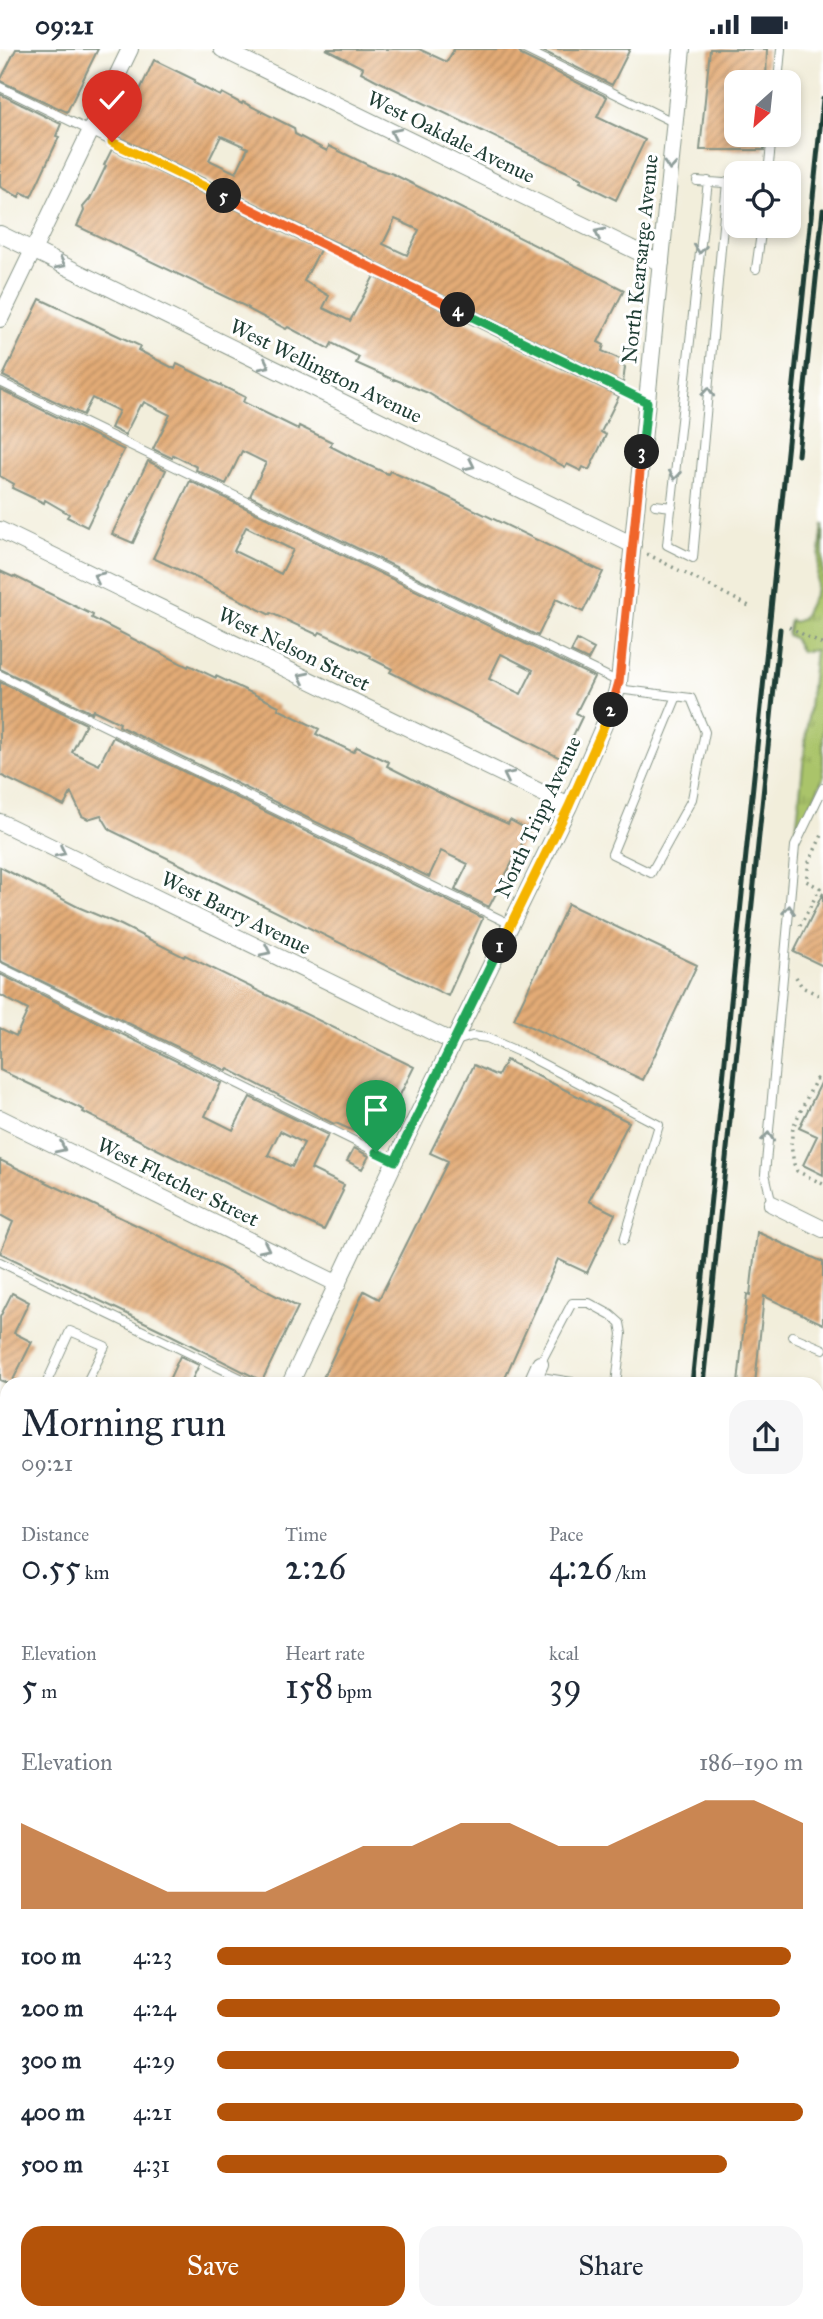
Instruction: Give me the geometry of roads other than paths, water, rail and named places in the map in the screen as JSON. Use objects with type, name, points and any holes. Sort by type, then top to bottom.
[{"type":"street","points":[[0,319],[130,49]]},
{"type":"street","name":"West Oakdale Avenue","points":[[222,49],[661,263]]},
{"type":"street","name":"North Kearsarge Avenue","points":[[618,685],[640,549],[647,402],[682,49]]},
{"type":"street","name":"West Wellington Avenue","points":[[0,234],[640,549]]},
{"type":"street","name":"West Nelson Street","points":[[0,530],[569,806]]},
{"type":"street","name":"North Tripp Avenue","points":[[293,1377],[395,1161],[569,806],[613,704],[618,685]]},
{"type":"street","name":"West Barry Avenue","points":[[0,822],[453,1042]]},
{"type":"street","name":"West Fletcher Street","points":[[0,1118],[338,1284]]},
{"type":"street","points":[[772,1204],[823,1229]]},
{"type":"lane","points":[[524,49],[675,123]]},
{"type":"lane","points":[[779,70],[781,49]]},
{"type":"lane","points":[[0,87],[647,402]]},
{"type":"lane","points":[[697,181],[724,182]]},
{"type":"lane","points":[[708,181],[667,545],[693,558],[726,238]]},
{"type":"lane","points":[[757,269],[761,238]]},
{"type":"lane","points":[[0,381],[618,685],[691,698],[705,732],[692,799],[651,873],[612,854],[677,696]]},
{"type":"lane","points":[[656,505],[672,507]]},
{"type":"lane","points":[[0,675],[510,924]]},
{"type":"lane","points":[[772,1204],[765,1174],[794,846],[823,789]]},
{"type":"lane","points":[[0,967],[395,1161]]},
{"type":"lane","points":[[453,1042],[472,1036],[487,1038],[524,1054],[659,1125],[624,1240]]},
{"type":"lane","points":[[0,1262],[238,1377]]},
{"type":"lane","points":[[535,1375],[572,1303],[589,1303],[620,1323],[622,1334],[617,1377]]},
{"type":"lane","points":[[49,1377],[70,1331],[105,1346],[90,1377]]},
{"type":"lane","points":[[792,1336],[823,1349]]},
{"type":"railway","points":[[693,1377],[823,99]]},
{"type":"railway","points":[[798,455],[823,210]]},
{"type":"railway","points":[[704,1377],[780,629]]}]
